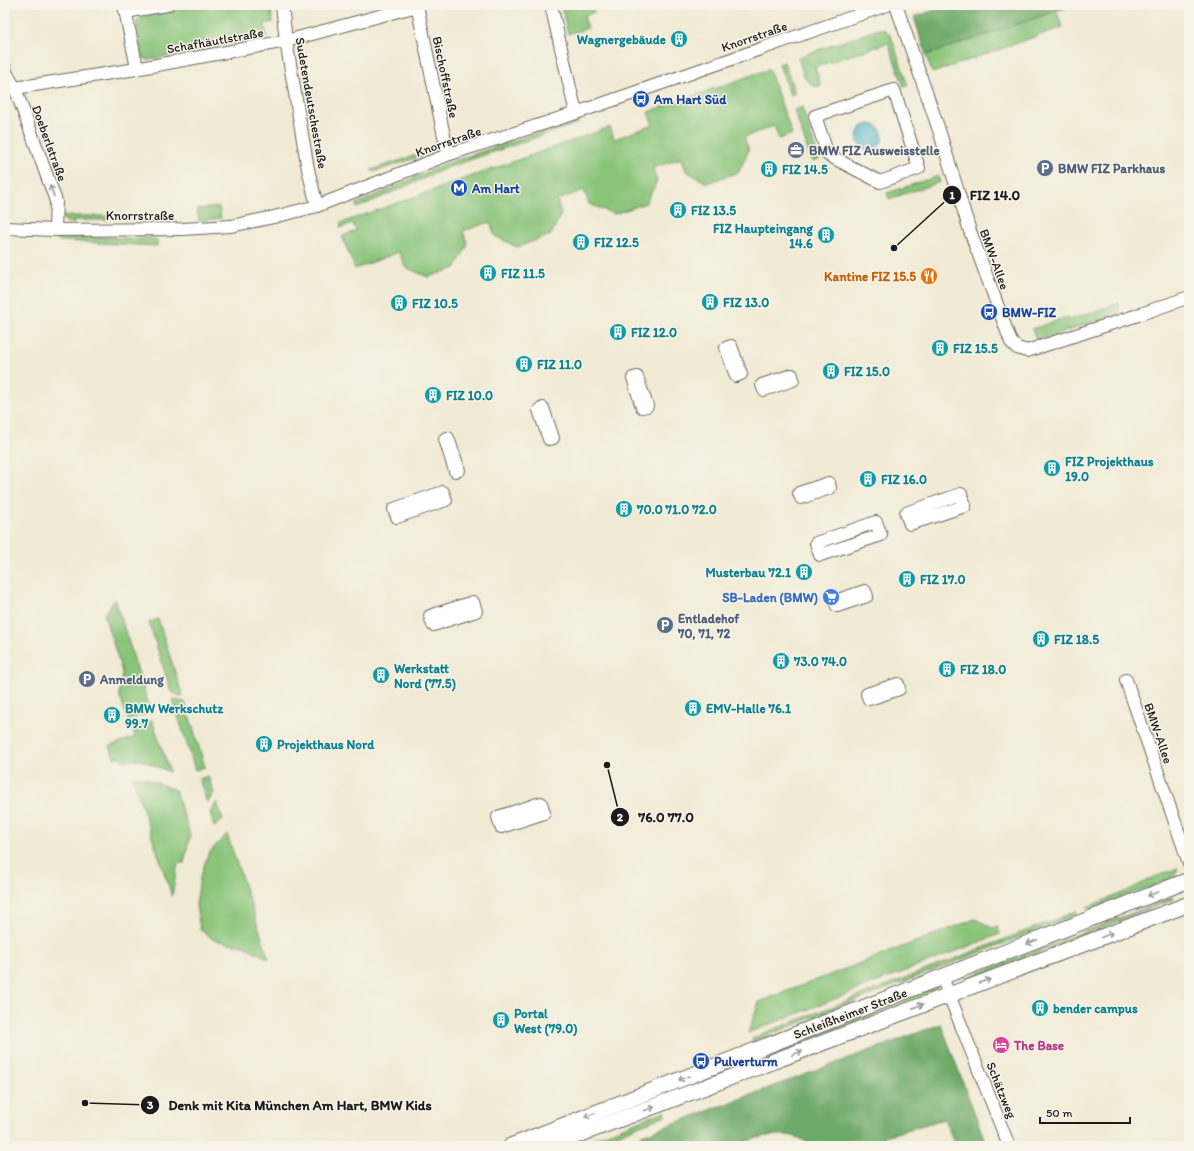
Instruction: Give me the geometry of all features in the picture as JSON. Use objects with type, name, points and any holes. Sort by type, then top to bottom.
[{"type":"main road","name":"Schleißheimer Straße","points":[[511,1146],[1189,880]]},
{"type":"main road","name":"Schleißheimer Straße","points":[[549,1146],[698,1091],[949,994],[1189,904]]},
{"type":"street","points":[[137,68],[125,9],[166,5]]},
{"type":"street","name":"Sudetendeutschestraße","points":[[282,5],[286,41],[308,169],[317,206]]},
{"type":"street","points":[[551,5],[576,113]]},
{"type":"street","name":"Knorrstraße","points":[[5,228],[55,230],[216,228],[274,217],[317,206],[450,154],[576,113],[886,5]]},
{"type":"street","name":"BMW-Allee","points":[[896,5],[939,130],[970,231],[1011,342],[1018,348],[1027,351],[1189,297]]},
{"type":"street","name":"Schafhäutlstraße","points":[[16,88],[286,41],[417,6]]},
{"type":"street","name":"Bischoffstraße","points":[[417,6],[445,141],[450,154]]},
{"type":"street","name":"Doeberlstraße","points":[[5,68],[16,88],[56,201],[55,230]]},
{"type":"street","points":[[894,90],[919,168],[880,182],[828,155],[815,116],[894,90]]},
{"type":"street","points":[[876,522],[881,535],[820,555],[816,543],[876,522]]},
{"type":"street","name":"BMW-Allee","points":[[1126,680],[1189,863]]},
{"type":"street","name":"Schätzweg","points":[[942,977],[1009,1146]]},
{"type":"green space","points":[[202,5],[270,5],[273,22],[265,24],[267,37],[148,60],[142,57],[136,22],[141,17]]},
{"type":"green space","points":[[561,5],[592,5],[594,12],[584,16],[588,28],[568,34]]},
{"type":"green space","points":[[950,5],[1067,5],[1068,7],[926,55],[914,17]]},
{"type":"green space","points":[[1056,11],[1063,27],[932,73],[926,55]]},
{"type":"green space","points":[[879,29],[884,29],[891,36],[908,86],[904,87],[888,43],[815,67],[821,85],[815,87],[805,78],[798,57]]},
{"type":"green space","points":[[784,62],[795,93],[790,95],[779,64]]},
{"type":"green space","points":[[769,69],[792,134],[779,139],[774,126],[744,137],[749,150],[739,172],[707,183],[686,171],[682,158],[653,168],[657,181],[646,203],[614,214],[589,204],[584,190],[557,200],[561,214],[551,235],[517,247],[495,236],[490,222],[463,231],[468,245],[455,268],[428,277],[405,267],[399,252],[355,269],[342,236],[356,231],[353,223],[340,228],[341,223],[610,127],[614,139],[653,125],[648,112]]},
{"type":"green space","points":[[802,107],[819,160],[812,162],[794,110]]},
{"type":"green space","points":[[577,119],[579,123],[449,167],[357,208],[356,204],[442,165]]},
{"type":"green space","points":[[440,147],[434,152],[374,172],[371,170]]},
{"type":"green space","points":[[938,176],[940,182],[889,199],[887,193]]},
{"type":"green space","points":[[219,207],[221,218],[199,221],[197,209]]},
{"type":"green space","points":[[61,216],[108,216],[108,220],[74,220],[74,223],[72,223],[65,221]]},
{"type":"green space","points":[[58,236],[157,239],[157,246],[61,241],[58,240]]},
{"type":"green space","points":[[1119,303],[1120,313],[1037,341],[1032,329],[1067,317],[1068,320]]},
{"type":"green space","points":[[115,599],[151,712],[128,720],[119,694],[122,672],[104,614]]},
{"type":"green space","points":[[158,619],[183,697],[171,692],[149,622]]},
{"type":"green space","points":[[173,700],[185,702],[205,767],[195,770]]},
{"type":"green space","points":[[152,720],[170,772],[141,760],[122,761],[120,756],[114,758],[110,746],[135,737],[132,727]]},
{"type":"green space","points":[[208,776],[214,793],[207,803],[199,779]]},
{"type":"green space","points":[[132,777],[142,777],[175,790],[190,834],[184,863],[178,863],[172,896]]},
{"type":"green space","points":[[217,802],[223,820],[214,827],[210,812]]},
{"type":"green space","points":[[227,834],[269,959],[244,946],[214,940],[200,929],[196,905],[200,878],[208,854]]},
{"type":"green space","points":[[1178,868],[1175,876],[1170,879],[1091,909],[1087,907],[1125,892],[1152,878]]},
{"type":"green space","points":[[1173,897],[1174,899],[966,982],[965,978]]},
{"type":"green space","points":[[1077,911],[1074,916],[752,1042],[752,1039],[762,1034]]},
{"type":"green space","points":[[975,919],[993,928],[997,926],[1000,934],[748,1033],[759,1002]]},
{"type":"green space","points":[[936,986],[938,990],[937,993],[672,1095],[671,1092]]},
{"type":"green space","points":[[941,1024],[987,1146],[956,1146],[944,1119],[882,1137],[884,1146],[811,1146],[794,1136],[774,1135],[753,1139],[735,1146],[622,1146],[629,1140]]},
{"type":"green space","points":[[665,1111],[666,1115],[588,1146],[573,1146]]},
{"type":"water","points":[[870,124],[879,128],[883,137],[879,146],[870,150],[861,146],[857,137],[861,128]]},
{"type":"place","name":"Wagnergebäude","points":[[679,39]]},
{"type":"place","name":"Am Hart Süd","points":[[641,99]]},
{"type":"place","name":"BMW FIZ Ausweisstelle","points":[[796,150]]},
{"type":"place","name":"BMW FIZ Parkhaus","points":[[1045,168]]},
{"type":"place","name":"FIZ 14.5","points":[[769,169]]},
{"type":"place","name":"Am Hart","points":[[459,188]]},
{"type":"place","name":"FIZ 13.5","points":[[678,210]]},
{"type":"place","name":"FIZ Haupteingang 14.6","points":[[826,235]]},
{"type":"place","name":"FIZ 12.5","points":[[581,242]]},
{"type":"place","name":"FIZ 14.0","points":[[894,248]]},
{"type":"place","name":"FIZ 11.5","points":[[488,273]]},
{"type":"place","name":"Kantine FIZ 15.5","points":[[929,276]]},
{"type":"place","name":"FIZ 13.0","points":[[710,302]]},
{"type":"place","name":"FIZ 10.5","points":[[399,303]]},
{"type":"place","name":"BMW-FIZ","points":[[989,312]]},
{"type":"place","name":"FIZ 12.0","points":[[618,332]]},
{"type":"place","name":"FIZ 15.5","points":[[940,348]]},
{"type":"place","name":"FIZ 11.0","points":[[524,364]]},
{"type":"place","name":"FIZ 15.0","points":[[831,371]]},
{"type":"place","name":"FIZ 10.0","points":[[433,395]]},
{"type":"place","name":"FIZ Projekthaus 19.0","points":[[1052,468]]},
{"type":"place","name":"FIZ 16.0","points":[[868,479]]},
{"type":"place","name":"70.0 71.0 72.0","points":[[624,509]]},
{"type":"place","name":"Musterbau 72.1","points":[[804,572]]},
{"type":"place","name":"FIZ 17.0","points":[[907,579]]},
{"type":"place","name":"SB-Laden (BMW)","points":[[831,597]]},
{"type":"place","name":"Entladehof 70, 71, 72","points":[[665,625]]},
{"type":"place","name":"FIZ 18.5","points":[[1041,639]]},
{"type":"place","name":"73.0 74.0","points":[[781,661]]},
{"type":"place","name":"FIZ 18.0","points":[[947,669]]},
{"type":"place","name":"Werkstatt Nord (77.5)","points":[[381,675]]},
{"type":"place","name":"Anmeldung","points":[[87,679]]},
{"type":"place","name":"EMV-Halle 76.1","points":[[693,708]]},
{"type":"place","name":"BMW Werkschutz 99.7","points":[[112,715]]},
{"type":"place","name":"Projekthaus Nord","points":[[264,744]]},
{"type":"place","name":"76.0 77.0","points":[[607,765]]},
{"type":"place","name":"bender campus","points":[[1040,1008]]},
{"type":"place","name":"Portal West (79.0)","points":[[501,1020]]},
{"type":"place","name":"The Base","points":[[1001,1045]]},
{"type":"place","name":"Pulverturm","points":[[701,1061]]},
{"type":"place","name":"Denk mit Kita München Am Hart, BMW Kids","points":[[85,1103]]}]
